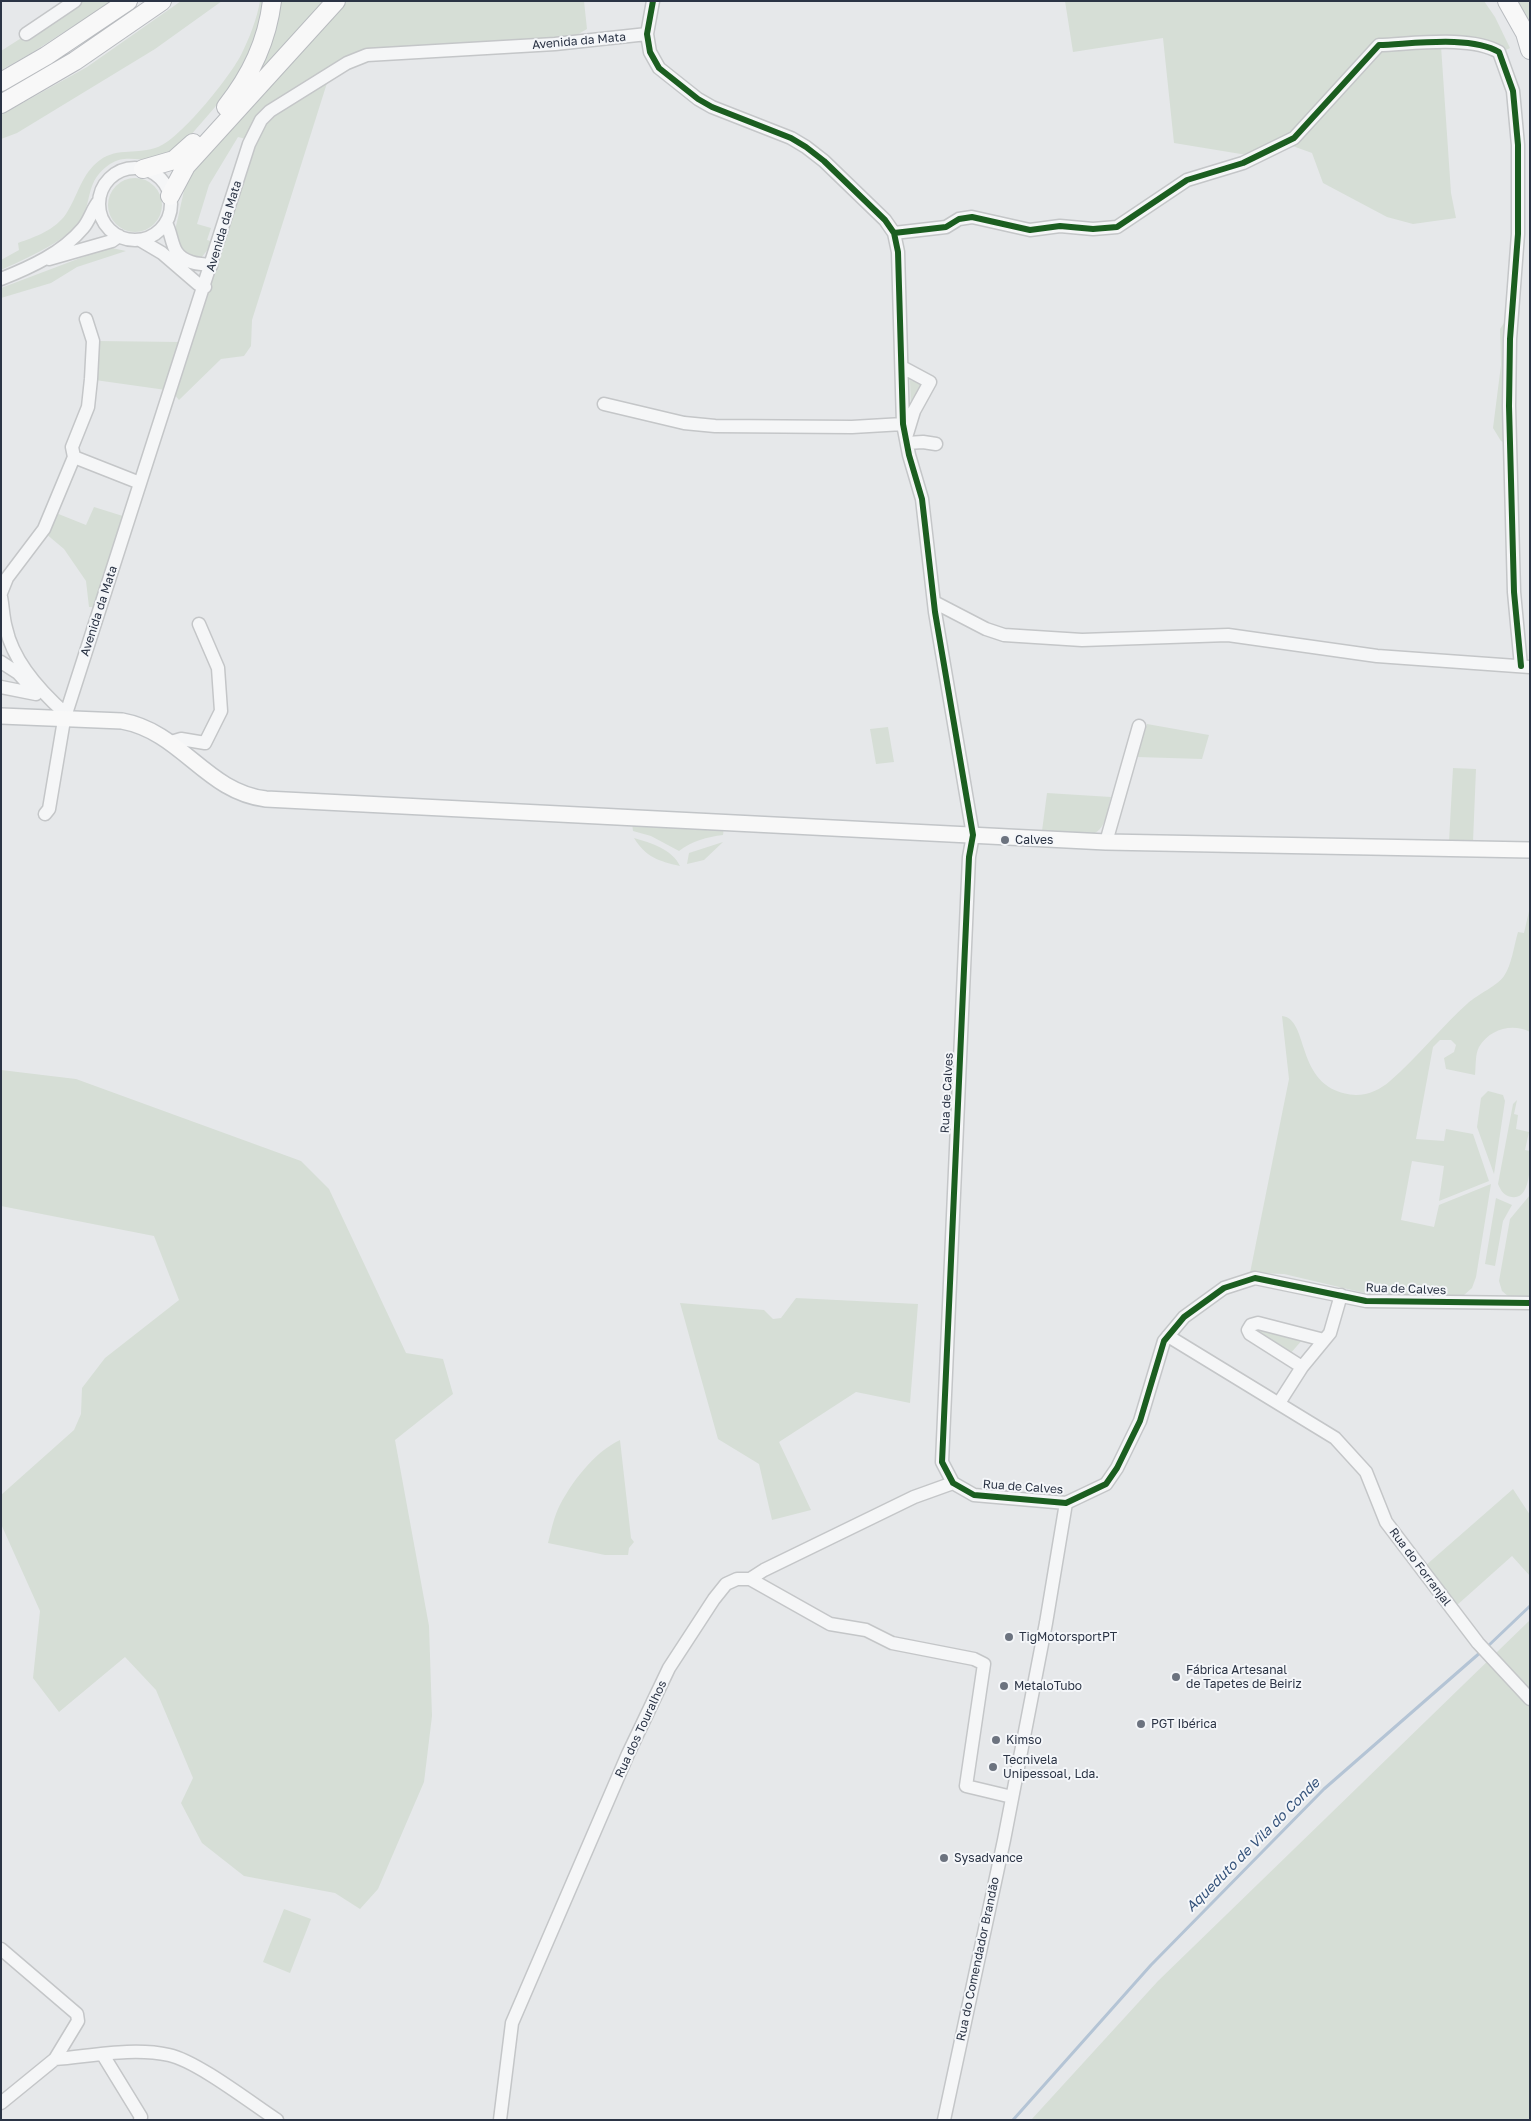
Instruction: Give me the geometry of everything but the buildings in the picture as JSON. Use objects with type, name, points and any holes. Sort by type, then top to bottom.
[{"type":"highway","points":[[1,82],[46,56],[128,1]]},
{"type":"highway","points":[[1,104],[75,61],[162,1]]},
{"type":"highway","points":[[143,169],[178,158],[232,98],[247,78],[259,54],[266,35],[272,1]]},
{"type":"highway","points":[[170,196],[186,166],[336,1]]},
{"type":"highway","points":[[1507,1],[1525,33],[1530,50]]},
{"type":"main road","points":[[1,716],[122,721],[140,724],[171,742],[221,783],[237,792],[259,798],[1106,842],[1530,850]]},
{"type":"street","points":[[26,34],[75,1]]},
{"type":"street","points":[[653,1],[648,34],[650,52],[659,68],[698,99],[712,107],[791,138],[806,147],[824,161],[885,220],[894,234],[946,227],[959,219],[972,217],[1030,230],[1060,226],[1093,229],[1117,227],[1187,180],[1243,163],[1294,138],[1379,44],[1459,43],[1491,47],[1499,52],[1506,66],[1515,100],[1518,145],[1518,234],[1510,338],[1509,406],[1514,592],[1525,667],[1377,656],[1228,635],[1082,640],[1004,635],[986,629],[934,602]]},
{"type":"street","name":"Avenida da Mata","points":[[45,814],[50,809],[62,718],[211,266],[249,144],[261,120],[270,111],[347,63],[367,55],[555,44],[648,34]]},
{"type":"street","points":[[40,262],[81,231],[99,201],[101,191],[114,175],[133,168],[143,169],[161,178],[170,196],[171,210],[166,223],[150,237],[140,240]]},
{"type":"street","points":[[99,201],[104,222],[119,236],[140,240],[162,253],[204,287]]},
{"type":"street","points":[[166,223],[170,241],[177,253],[188,262],[211,266]]},
{"type":"street","name":"Rua de Calves","points":[[894,234],[898,252],[903,424],[922,498],[934,602],[973,835],[969,857],[942,1462],[953,1483],[974,1495],[1066,1503],[1106,1484],[1117,1468],[1140,1421],[1164,1341],[1184,1317],[1224,1288],[1255,1278],[1366,1301],[1530,1303]]},
{"type":"street","points":[[1,279],[40,262],[112,241],[119,236]]},
{"type":"street","points":[[1,592],[4,578],[44,529],[74,457],[72,447],[88,407],[91,379],[93,341],[86,319]]},
{"type":"street","points":[[902,367],[930,382],[914,411],[906,441],[936,444]]},
{"type":"street","points":[[604,404],[684,423],[715,426],[852,427],[903,424]]},
{"type":"street","points":[[74,457],[140,483]]},
{"type":"street","points":[[1,597],[5,627],[16,652],[39,690],[62,718]]},
{"type":"street","points":[[171,742],[181,739],[205,743],[221,711],[218,668],[205,642],[199,624]]},
{"type":"street","points":[[1,662],[18,673],[36,694],[62,718]]},
{"type":"street","points":[[1,687],[36,694]]},
{"type":"street","points":[[1106,842],[1139,726]]},
{"type":"street","points":[[1279,1403],[1302,1367],[1330,1334],[1341,1295]]},
{"type":"street","points":[[1302,1367],[1250,1334],[1248,1330],[1251,1325],[1258,1323],[1324,1340]]},
{"type":"street","name":"Rua do Forranjal","points":[[1168,1336],[1335,1438],[1366,1472],[1386,1522],[1478,1643],[1530,1699]]},
{"type":"street","name":"Rua dos Touralhos","points":[[500,2120],[512,2023],[628,1754],[669,1668],[714,1599],[726,1584],[737,1579],[750,1579],[764,1570],[914,1497],[953,1483]]},
{"type":"street","name":"Rua do Comendador Brandão","points":[[944,2120],[1012,1797],[1046,1623],[1066,1503]]},
{"type":"street","points":[[750,1579],[830,1624],[866,1630],[892,1643],[974,1659],[984,1664],[966,1786],[1012,1797]]},
{"type":"street","points":[[1,1949],[77,2014],[78,2021],[55,2059],[1,2103]]},
{"type":"street","points":[[55,2059],[145,2053],[170,2055],[187,2062],[277,2120]]},
{"type":"street","points":[[103,2055],[141,2117],[140,2120]]},
{"type":"shaded area","points":[[79,1],[112,1],[30,54],[1,70],[1,51]]},
{"type":"shaded area","points":[[181,1],[222,1],[155,49],[17,133],[1,139],[1,115],[87,67]]},
{"type":"shaded area","points":[[260,1],[263,1],[260,21],[249,55],[241,71],[221,100],[182,145],[174,153],[158,160],[124,159],[110,164],[97,177],[81,220],[67,235],[45,249],[1,270],[1,260],[19,250],[18,243],[44,232],[61,220],[88,172],[100,160],[121,152],[143,151],[158,147],[179,132],[191,120],[216,92],[241,55],[257,15]]},
{"type":"shaded area","points":[[275,1],[328,1],[237,98]]},
{"type":"shaded area","points":[[343,1],[584,1],[587,29],[575,36],[519,42],[360,52],[266,106],[251,125],[246,139],[238,137],[209,185],[197,224],[211,228],[207,240],[214,242],[201,258],[183,256],[173,236],[186,185],[193,168]]},
{"type":"shaded area","points":[[1065,1],[1484,1],[1495,17],[1510,48],[1504,51],[1441,46],[1451,193],[1456,218],[1413,224],[1387,217],[1323,183],[1312,153],[1276,140],[1247,155],[1174,143],[1163,38],[1073,52]]},
{"type":"shaded area","points":[[1512,1],[1530,1],[1530,34]]},
{"type":"shaded area","points":[[327,83],[252,320],[251,346],[244,356],[221,359],[179,400],[174,394],[263,124],[275,113]]},
{"type":"shaded area","points":[[135,178],[145,180],[154,186],[160,195],[162,205],[160,215],[154,224],[145,230],[135,232],[125,230],[116,224],[110,215],[108,205],[110,195],[116,186],[125,180]]},
{"type":"shaded area","points":[[112,248],[126,251],[77,267],[51,283],[1,298],[1,288],[104,249]]},
{"type":"shaded area","points":[[1504,323],[1509,323],[1507,444],[1501,441],[1493,428],[1501,365],[1500,329]]},
{"type":"shaded area","points":[[97,341],[181,342],[166,390],[95,380]]},
{"type":"shaded area","points":[[910,380],[918,382],[921,386],[911,410]]},
{"type":"shaded area","points":[[94,507],[126,517],[98,607],[89,607],[86,581],[64,549],[45,533],[56,513],[86,525]]},
{"type":"shaded area","points":[[1147,724],[1209,735],[1202,759],[1137,757]]},
{"type":"shaded area","points":[[888,727],[894,762],[876,764],[870,729]]},
{"type":"shaded area","points":[[1453,768],[1476,769],[1473,842],[1449,842]]},
{"type":"shaded area","points":[[1047,793],[1111,797],[1104,823],[1093,834],[1042,831]]},
{"type":"shaded area","points":[[632,823],[724,828],[723,835],[700,840],[679,851],[651,836],[633,831]]},
{"type":"shaded area","points":[[634,838],[666,851],[672,855],[680,866],[665,862],[648,854]]},
{"type":"shaded area","points":[[723,842],[704,860],[687,864],[689,853]]},
{"type":"shaded area","points":[[1530,907],[1530,1032],[1523,1029],[1509,1028],[1502,1029],[1489,1036],[1479,1047],[1476,1057],[1475,1075],[1446,1069],[1444,1058],[1454,1052],[1456,1045],[1451,1040],[1440,1040],[1433,1047],[1416,1139],[1444,1141],[1446,1129],[1473,1134],[1489,1181],[1439,1201],[1444,1166],[1412,1161],[1401,1220],[1434,1227],[1439,1205],[1491,1184],[1476,1277],[1472,1288],[1464,1295],[1373,1295],[1284,1274],[1250,1273],[1289,1079],[1282,1016],[1291,1020],[1297,1029],[1306,1055],[1322,1081],[1336,1091],[1356,1095],[1366,1094],[1379,1089],[1400,1072],[1468,1003],[1504,976],[1511,960],[1518,932],[1524,933]]},
{"type":"shaded area","points":[[1,1070],[76,1079],[301,1161],[329,1189],[406,1353],[443,1359],[453,1394],[395,1440],[429,1626],[432,1716],[424,1782],[378,1889],[360,1909],[335,1893],[244,1876],[202,1843],[181,1803],[193,1778],[156,1690],[125,1657],[59,1712],[33,1678],[40,1611],[1,1524],[1,1495],[74,1430],[81,1414],[82,1388],[105,1358],[179,1300],[154,1236],[1,1206]]},
{"type":"shaded area","points":[[1488,1091],[1503,1095],[1505,1101],[1494,1174],[1477,1127],[1481,1098]]},
{"type":"shaded area","points":[[1517,1100],[1514,1114],[1518,1115],[1516,1129],[1529,1132],[1525,1150],[1530,1151],[1530,1164],[1528,1180],[1523,1193],[1512,1197],[1503,1193],[1498,1184],[1513,1104]]},
{"type":"shaded area","points":[[1530,1195],[1530,1296],[1509,1297],[1502,1291],[1499,1281],[1510,1219]]},
{"type":"shaded area","points":[[1496,1198],[1512,1205],[1503,1221],[1495,1266],[1485,1264]]},
{"type":"shaded area","points":[[796,1298],[918,1304],[910,1403],[856,1392],[779,1442],[811,1510],[772,1520],[759,1464],[718,1439],[680,1303],[764,1310],[773,1319],[781,1318]]},
{"type":"shaded area","points":[[1258,1327],[1303,1339],[1290,1354],[1254,1332]]},
{"type":"shaded area","points":[[620,1440],[631,1538],[634,1542],[629,1548],[628,1555],[605,1555],[548,1543],[558,1509],[569,1489],[601,1452]]},
{"type":"shaded area","points":[[1513,1489],[1530,1515],[1530,1576],[1512,1556],[1456,1606],[1425,1566]]},
{"type":"shaded area","points":[[1530,1620],[1530,2120],[1031,2120],[1158,1981]]},
{"type":"shaded area","points":[[284,1909],[311,1919],[290,1973],[263,1962]]},
{"type":"waterway","name":"Aqueduto de Vila do Conde","points":[[1487,1647],[1530,1606]]},
{"type":"waterway","name":"Aqueduto de Vila do Conde","points":[[1013,2120],[1151,1965],[1324,1789],[1482,1651]]},
{"type":"cycle path","points":[[653,1],[647,34],[650,52],[659,68],[698,99],[712,107],[791,138],[806,147],[824,161],[885,220],[894,233],[898,252],[903,424],[909,455],[922,499],[935,612],[973,835],[969,857],[942,1462],[953,1483],[974,1495],[1066,1503],[1106,1484],[1117,1468],[1140,1421],[1164,1341],[1184,1317],[1224,1288],[1255,1278],[1366,1301],[1530,1303]]},
{"type":"cycle path","points":[[894,233],[946,227],[959,219],[972,217],[1030,230],[1060,226],[1093,229],[1117,227],[1187,180],[1243,163],[1294,138],[1379,45],[1457,42],[1487,47],[1499,52],[1513,91],[1518,145],[1518,234],[1510,339],[1509,406],[1514,592],[1521,666]]},
{"type":"place","name":"Calves","points":[[1005,840]]},
{"type":"place","name":"TigMotorsportPT","points":[[1009,1637]]},
{"type":"place","name":"Fábrica Artesanal de Tapetes de Beiriz","points":[[1176,1677]]},
{"type":"place","name":"MetaloTubo","points":[[1004,1686]]},
{"type":"place","name":"PGT Ibérica","points":[[1141,1724]]},
{"type":"place","name":"Kimso","points":[[996,1740]]},
{"type":"place","name":"Tecnivela Unipessoal, Lda.","points":[[993,1767]]},
{"type":"place","name":"Sysadvance","points":[[944,1858]]}]
